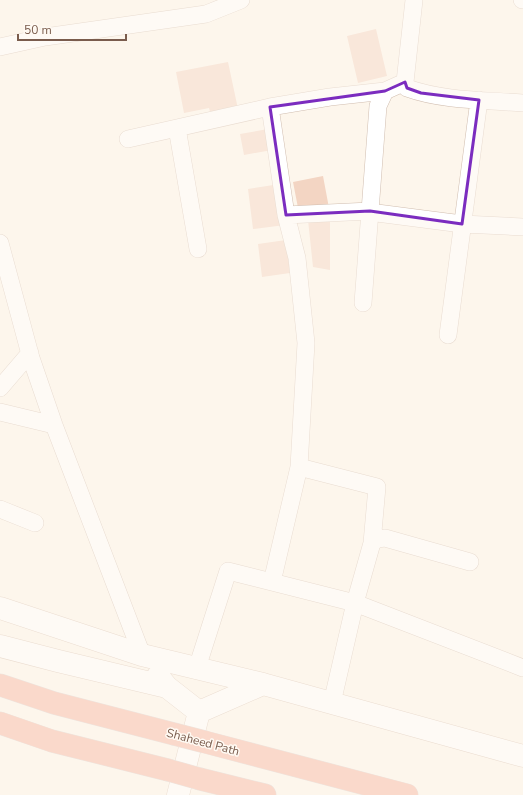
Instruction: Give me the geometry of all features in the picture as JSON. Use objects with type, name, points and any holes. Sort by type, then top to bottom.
[{"type":"highway","name":"Shaheed Path","points":[[0,685],[54,703],[407,795]]},
{"type":"highway","points":[[0,723],[52,741],[265,795]]},
{"type":"street","points":[[0,48],[198,8],[206,14],[241,0]]},
{"type":"street","points":[[414,0],[405,82],[407,88],[421,93],[446,97],[523,103]]},
{"type":"street","points":[[128,139],[270,108],[330,97],[385,90],[405,82]]},
{"type":"street","points":[[363,303],[378,106],[385,90]]},
{"type":"street","points":[[448,335],[479,100]]},
{"type":"street","points":[[270,108],[286,215],[297,258],[306,343],[299,467],[272,582]]},
{"type":"street","points":[[177,128],[198,249]]},
{"type":"street","points":[[286,215],[370,211],[462,224],[523,227]]},
{"type":"street","points":[[0,243],[4,274],[54,425],[142,655],[167,687],[199,712]]},
{"type":"street","points":[[0,388],[30,353]]},
{"type":"street","points":[[0,412],[54,425]]},
{"type":"street","points":[[299,467],[377,486],[372,543],[355,603],[332,703]]},
{"type":"street","points":[[0,508],[35,523]]},
{"type":"street","points":[[372,543],[377,539],[384,538],[470,562]]},
{"type":"street","points":[[197,668],[228,571],[355,603],[523,668]]},
{"type":"street","points":[[0,608],[142,655],[263,684],[523,756]]},
{"type":"street","points":[[85,668],[95,639]]},
{"type":"street","points":[[0,646],[167,687]]},
{"type":"street","points":[[199,712],[263,684]]},
{"type":"street","points":[[178,795],[199,712]]},
{"type":"highlighted area","points":[[405,82],[407,88],[421,93],[479,100],[462,224],[370,211],[286,215],[270,107],[385,91]]},
{"type":"building","points":[[376,29],[387,76],[358,83],[347,36]]},
{"type":"building","points":[[228,62],[238,109],[211,115],[209,108],[184,113],[176,72]]},
{"type":"building","points":[[268,129],[272,150],[244,155],[240,134]]},
{"type":"building","points":[[323,176],[329,208],[299,213],[293,182]]},
{"type":"building","points":[[280,184],[285,225],[253,229],[248,189]]},
{"type":"building","points":[[308,220],[330,220],[330,270],[313,267]]},
{"type":"building","points":[[286,240],[290,273],[262,277],[258,244]]}]
